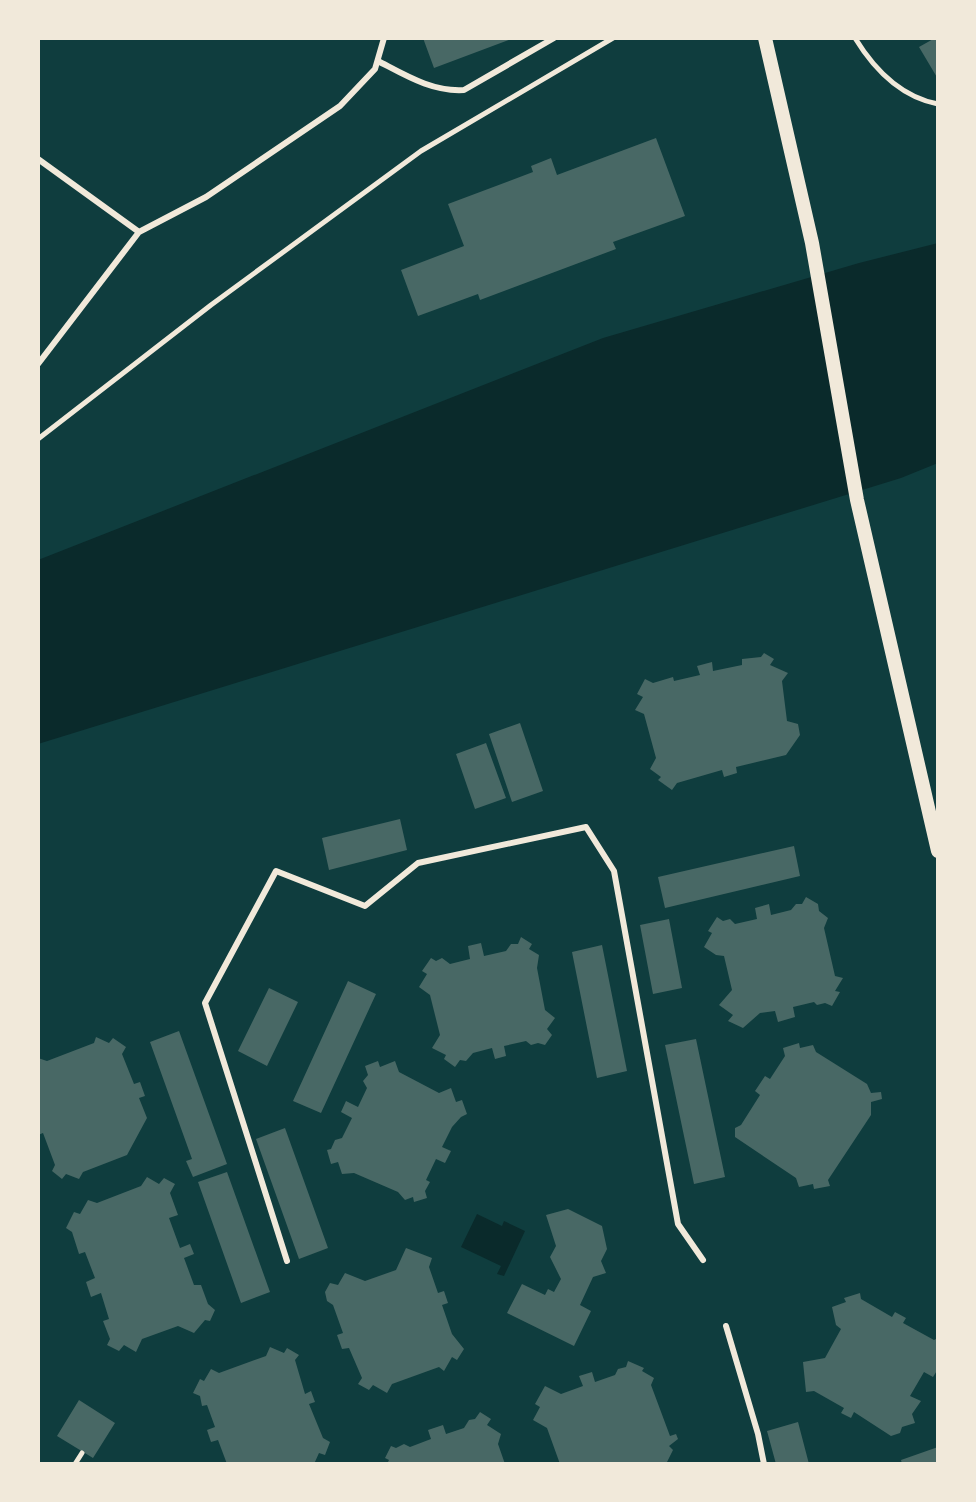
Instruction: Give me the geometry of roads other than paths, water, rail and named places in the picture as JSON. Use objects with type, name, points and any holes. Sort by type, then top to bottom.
[{"type":"street","points":[[765,38],[812,243],[857,500],[938,851]]},
{"type":"lane","points":[[38,364],[139,232],[206,197],[340,106],[375,69],[384,38]]},
{"type":"lane","points":[[378,61],[429,86],[450,91],[464,90],[554,38]]},
{"type":"lane","points":[[38,159],[139,232]]},
{"type":"lane","points":[[287,1261],[205,1003],[276,871],[365,906],[418,863],[586,827],[614,871],[678,1224],[703,1260]]},
{"type":"lane","points":[[726,1326],[764,1464]]},
{"type":"water","points":[[938,243],[938,463],[901,478],[38,744],[38,560],[603,338]]},
{"type":"water","points":[[477,1214],[502,1226],[504,1221],[525,1231],[504,1276],[497,1274],[501,1266],[461,1247]]}]
